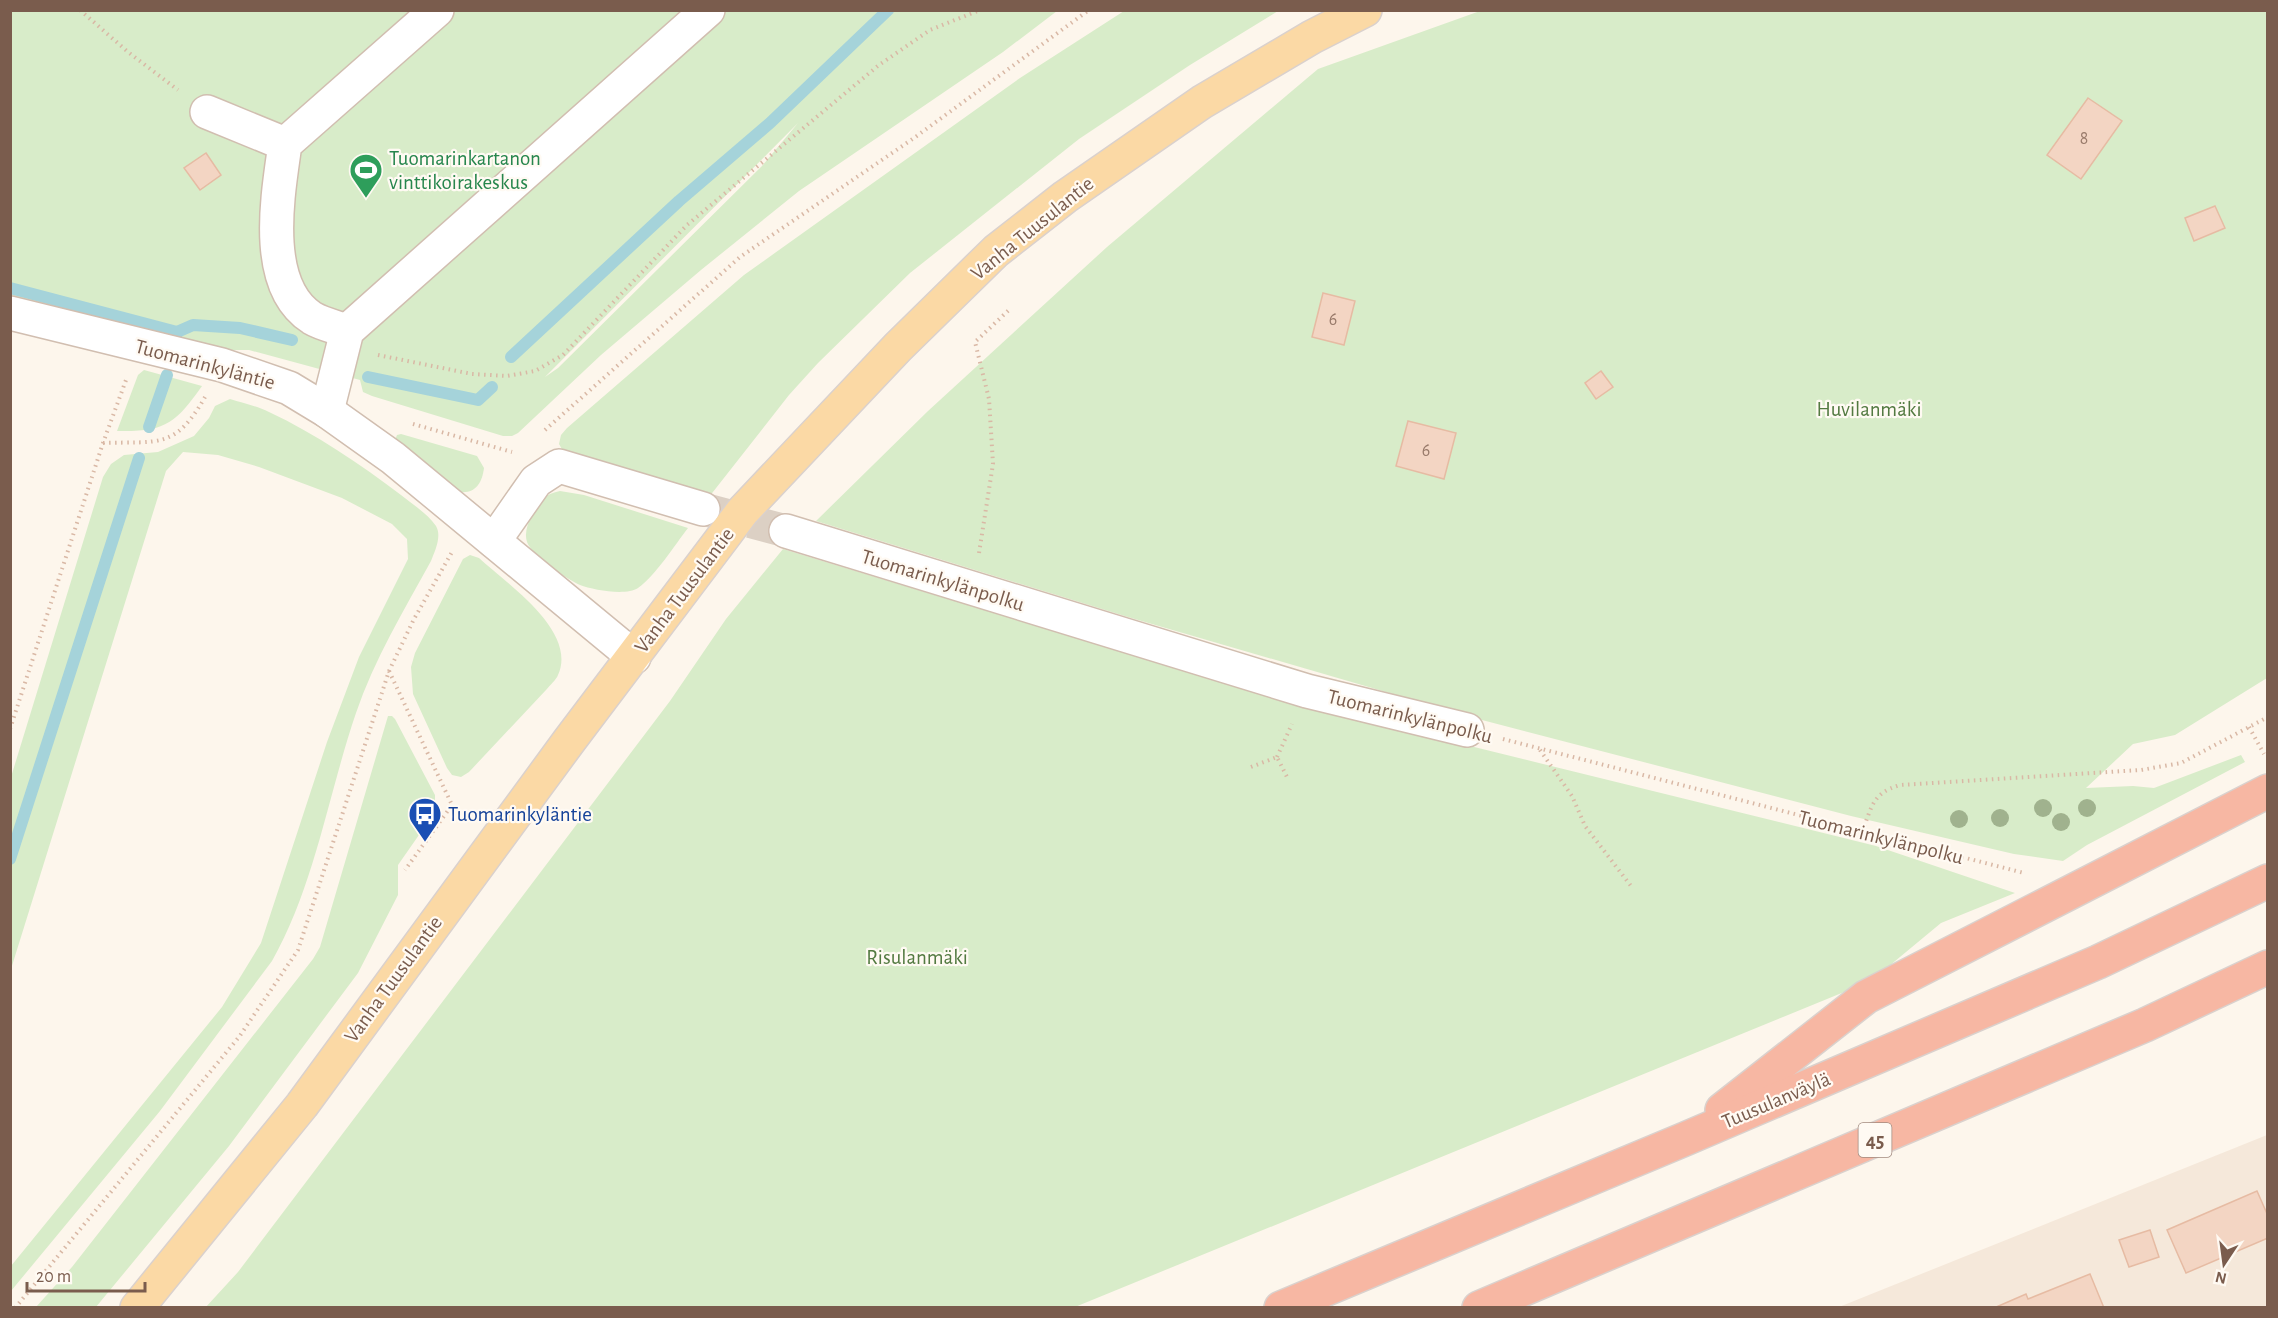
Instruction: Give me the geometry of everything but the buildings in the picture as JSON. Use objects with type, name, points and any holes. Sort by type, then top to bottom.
[{"type":"highway","points":[[1685,1139],[1866,997],[2268,791]]},
{"type":"highway","name":"Tuusulanväylä","points":[[1281,1308],[1685,1139],[2098,962],[2268,881]]},
{"type":"highway","name":"45","points":[[1479,1308],[2145,1025],[2268,967]]},
{"type":"main road","name":"Vanha Tuusulantie","points":[[137,1308],[302,1105],[437,919],[742,512],[898,347],[996,251],[1065,197],[1202,102],[1312,37],[1365,10]]},
{"type":"street","points":[[345,340],[297,304],[285,281],[279,259],[276,225],[285,144],[437,10]]},
{"type":"street","points":[[327,411],[345,340],[708,10]]},
{"type":"street","points":[[207,112],[285,144]]},
{"type":"street","name":"Tuomarinkyläntie","points":[[10,313],[222,365],[289,388],[327,411],[393,458],[634,657]]},
{"type":"street","points":[[494,541],[536,481],[559,466],[703,509]]},
{"type":"street","name":"Tuomarinkylänpolku","points":[[786,531],[1307,691],[1467,730]]},
{"type":"path","points":[[80,10],[128,51],[207,112]]},
{"type":"path","points":[[345,340],[472,374],[507,376],[535,371],[562,355],[687,225],[879,65],[930,30],[980,10]]},
{"type":"path","points":[[544,430],[740,257],[914,138],[1089,10]]},
{"type":"path","points":[[972,589],[993,464],[989,399],[975,342],[1011,308]]},
{"type":"path","points":[[10,729],[103,443],[138,346]]},
{"type":"path","points":[[103,443],[155,442],[175,436],[193,418],[222,365]]},
{"type":"path","points":[[405,422],[518,454]]},
{"type":"path","points":[[15,1308],[239,1037],[298,950],[389,671],[414,619],[470,520]]},
{"type":"path","points":[[389,671],[452,805],[405,870]]},
{"type":"path","points":[[1862,832],[1874,801],[1884,790],[1900,785],[2141,770],[2181,763],[2268,717]]},
{"type":"path","points":[[2249,727],[2266,758]]},
{"type":"path","name":"Tuomarinkylänpolku","points":[[1467,730],[2029,874]]},
{"type":"path","points":[[1540,749],[1572,796],[1585,826],[1631,886]]},
{"type":"path","points":[[1251,767],[1278,757],[1288,779]]},
{"type":"shaded area","points":[[2267,1135],[2267,1307],[1839,1307]]},
{"type":"green space","name":"Tuomarinkartanon vinttikoirakeskus","points":[[10,11],[1057,11],[1003,52],[799,191],[601,355],[518,433],[512,436],[503,436],[372,396],[363,392],[360,380],[249,350],[227,350],[192,345],[11,296]],"holes":[[[798,123],[762,166],[558,368],[545,377]]]},
{"type":"green space","points":[[1124,11],[1278,11],[1190,65],[1079,139],[910,273],[818,363],[789,395],[709,497],[563,451],[559,444],[561,435],[567,428],[744,275],[1020,78]]},
{"type":"green space","name":"Huvilanmäki","points":[[1480,11],[2267,11],[2267,678],[2175,735],[2133,744],[2086,788],[2133,786],[2154,788],[2241,755],[2245,762],[2087,845],[2063,861],[2014,854],[1851,816],[1482,720],[1128,617],[816,521],[928,411],[1107,247],[1318,69]]},
{"type":"green space","points":[[144,370],[202,386],[184,409],[167,423],[147,430],[117,431],[138,375]]},
{"type":"green space","points":[[230,399],[260,408],[286,421],[321,440],[370,472],[429,517],[438,530],[437,544],[431,561],[390,636],[363,693],[310,871],[287,932],[272,961],[160,1111],[11,1291],[11,1266],[222,1007],[261,943],[327,742],[359,657],[408,559],[407,539],[392,524],[342,498],[259,467],[218,455],[183,452],[166,471],[11,969],[11,777],[103,477],[111,464],[124,455],[158,452],[194,436],[209,418],[215,406]]},
{"type":"green space","points":[[401,434],[477,456],[484,468],[479,484],[467,492],[455,491],[395,440],[397,435]]},
{"type":"green space","points":[[560,491],[584,495],[688,528],[658,568],[638,588],[618,592],[586,587],[574,582],[551,566],[530,548],[527,542],[527,529],[536,506],[545,496]]},
{"type":"green space","name":"Risulanmäki","points":[[783,549],[1267,696],[1876,846],[2015,893],[1941,923],[1871,981],[1075,1307],[205,1308],[238,1272],[670,701],[726,619]]},
{"type":"green space","points":[[470,555],[479,558],[536,609],[549,625],[558,642],[561,658],[558,675],[554,681],[469,772],[461,777],[452,775],[447,768],[413,694],[411,667],[415,653],[463,559]]},
{"type":"green space","points":[[388,716],[395,719],[435,795],[435,812],[398,865],[398,895],[358,973],[229,1146],[96,1307],[36,1307],[72,1267],[313,959],[320,947]]},
{"type":"waterway","points":[[511,357],[679,201],[770,123],[888,10]]},
{"type":"waterway","points":[[10,288],[177,332]]},
{"type":"waterway","points":[[176,336],[177,332],[193,325],[240,328],[292,340]]},
{"type":"waterway","points":[[149,427],[167,375]]},
{"type":"waterway","points":[[368,377],[478,400],[492,387]]},
{"type":"waterway","points":[[10,859],[139,458]]},
{"type":"tunnel","points":[[703,509],[786,531]]},
{"type":"place","name":"Tuomarinkartanon vinttikoirakeskus","points":[[366,199]]},
{"type":"place","name":"Tuomarinkyläntie","points":[[425,843]]}]
